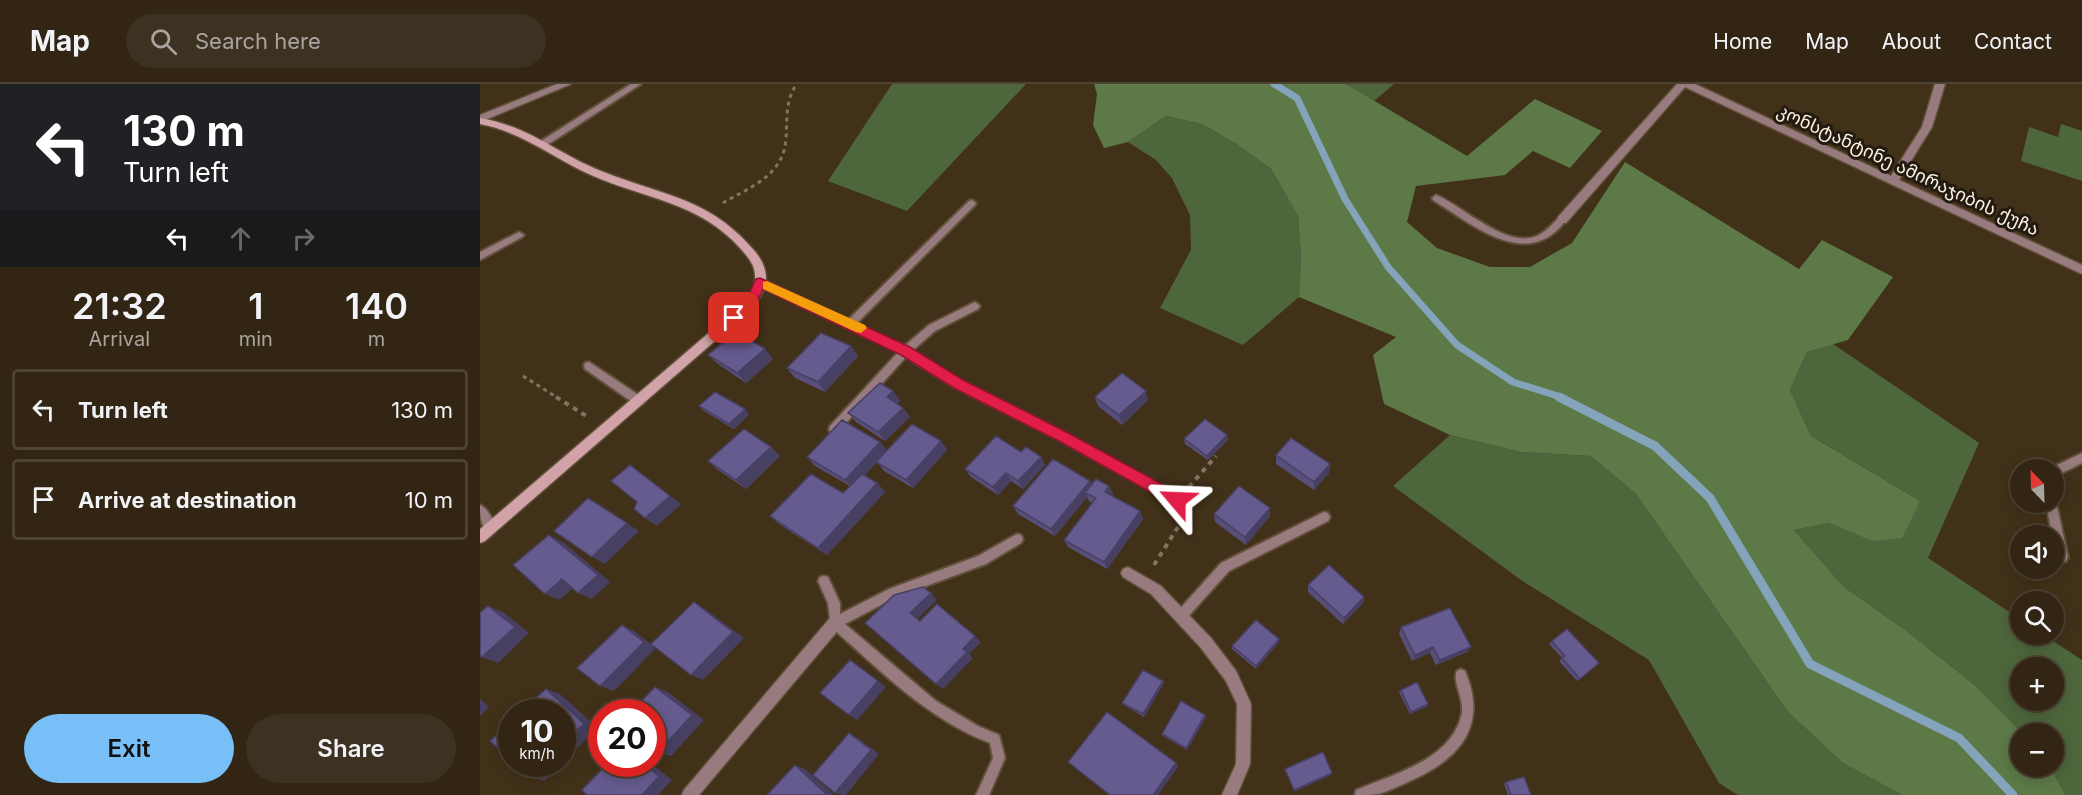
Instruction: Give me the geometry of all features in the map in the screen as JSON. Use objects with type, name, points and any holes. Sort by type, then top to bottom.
[{"type":"street","points":[[480,120],[566,84]]},
{"type":"street","points":[[1562,220],[1682,84]]},
{"type":"street","name":"კონსტანტინე ამირაჯიბის ქუჩა","points":[[1687,84],[2082,270]]},
{"type":"street","points":[[1894,180],[1927,128],[1936,105],[1940,84]]},
{"type":"street","points":[[480,120],[523,131],[595,172],[687,203],[721,221],[758,263],[760,282],[750,304],[480,537]]},
{"type":"street","points":[[760,282],[851,323],[905,351]]},
{"type":"street","points":[[1128,573],[1156,590],[1206,643],[1231,676],[1244,704],[1243,764],[1229,795]]},
{"type":"street","points":[[689,795],[835,623]]},
{"type":"lane","points":[[544,143],[637,84]]},
{"type":"lane","points":[[1436,198],[1507,239],[1527,242],[1538,239],[1562,220]]},
{"type":"lane","points":[[851,323],[972,202]]},
{"type":"lane","points":[[480,256],[519,235]]},
{"type":"lane","points":[[825,439],[905,351],[932,328],[975,306]]},
{"type":"lane","points":[[905,351],[958,384],[1064,437],[1177,500]]},
{"type":"lane","points":[[589,366],[639,401]]},
{"type":"lane","points":[[2064,467],[2082,458]]},
{"type":"lane","points":[[480,510],[491,528]]},
{"type":"lane","points":[[1181,616],[1225,567],[1324,518]]},
{"type":"lane","points":[[835,623],[893,593],[982,560],[1017,539]]},
{"type":"lane","points":[[824,581],[834,603],[835,623],[939,710],[976,734],[995,739],[999,758],[982,795]]},
{"type":"lane","points":[[1361,795],[1438,759],[1462,736],[1469,710],[1461,675]]},
{"type":"path","points":[[707,214],[770,173],[782,157],[785,107],[797,84]]},
{"type":"path","points":[[523,376],[570,404],[605,430]]},
{"type":"path","points":[[1156,590],[1154,565],[1185,516],[1177,500],[1216,456]]},
{"type":"green space","points":[[892,84],[1026,84],[907,211],[828,181]]},
{"type":"green space","points":[[1094,84],[1346,84],[1467,156],[1535,99],[1602,131],[1570,168],[1533,151],[1505,175],[1416,186],[1407,222],[1437,248],[1490,267],[1530,267],[1572,243],[1625,162],[1799,269],[1822,240],[1893,277],[1848,340],[1807,352],[1790,390],[1811,436],[1920,501],[1902,538],[1871,541],[1829,523],[1794,530],[1844,587],[1908,632],[1977,687],[2012,723],[2010,723],[2010,777],[2056,777],[2066,795],[1902,795],[1843,763],[1788,712],[1636,494],[1591,456],[1521,452],[1450,435],[1384,404],[1373,355],[1396,337],[1299,297],[1301,255],[1298,216],[1271,169],[1238,145],[1202,124],[1166,116],[1128,142],[1104,148],[1093,125],[1097,94]]},
{"type":"green space","points":[[1346,84],[1394,84],[1374,101]]},
{"type":"green space","points":[[1166,116],[1202,124],[1238,145],[1271,169],[1298,216],[1301,255],[1299,297],[1243,345],[1160,308],[1191,250],[1190,215],[1172,178],[1156,160],[1128,142]]},
{"type":"green space","points":[[2061,124],[2082,131],[2082,181],[2021,161],[2029,127],[2058,137]]},
{"type":"green space","points":[[1833,344],[1979,443],[1928,558],[2010,612],[2010,645],[2059,645],[2082,660],[2082,795],[2066,795],[2056,777],[2064,777],[2064,723],[2012,723],[1977,687],[1908,632],[1844,587],[1794,530],[1829,523],[1871,541],[1920,501],[1811,436],[1790,390],[1807,352]]},
{"type":"green space","points":[[1450,435],[1521,452],[1591,456],[1636,494],[1788,712],[1843,763],[1902,795],[1738,795],[1719,783],[1649,660],[1521,580],[1393,486]]},
{"type":"building","points":[[736,331],[765,349],[737,373],[708,355]]},
{"type":"building","points":[[821,333],[851,346],[818,382],[787,368]]},
{"type":"building","points":[[1122,373],[1146,391],[1119,415],[1095,397]]},
{"type":"building","points":[[880,383],[893,391],[887,397],[903,408],[878,432],[848,413]]},
{"type":"building","points":[[715,392],[745,409],[729,424],[699,406]]},
{"type":"building","points":[[1205,419],[1227,435],[1207,456],[1184,439]]},
{"type":"building","points":[[842,420],[880,442],[845,480],[807,457]]},
{"type":"building","points":[[912,424],[941,441],[906,480],[876,462]]},
{"type":"building","points":[[744,429],[771,447],[736,480],[708,461]]},
{"type":"building","points":[[996,436],[1021,452],[1026,447],[1041,457],[1018,481],[1006,473],[993,487],[965,469]]},
{"type":"building","points":[[1291,438],[1330,464],[1314,482],[1276,455]]},
{"type":"building","points":[[1053,459],[1090,481],[1051,529],[1013,506]]},
{"type":"building","points":[[630,465],[670,496],[645,518],[634,509],[637,502],[611,481]]},
{"type":"building","points":[[811,474],[843,493],[862,474],[877,483],[818,548],[770,516]]},
{"type":"building","points":[[1096,479],[1109,486],[1105,492],[1140,511],[1104,562],[1064,540],[1096,498],[1085,493]]},
{"type":"building","points":[[1239,486],[1270,508],[1245,537],[1214,514]]},
{"type":"building","points":[[588,498],[627,523],[592,557],[554,531]]},
{"type":"building","points":[[549,535],[598,575],[578,593],[562,579],[545,594],[513,565]]},
{"type":"building","points":[[1329,565],[1364,597],[1344,618],[1308,585]]},
{"type":"building","points":[[923,587],[931,593],[910,613],[920,621],[937,604],[975,636],[963,649],[967,652],[936,684],[865,623],[894,595]]},
{"type":"building","points":[[694,602],[733,632],[691,675],[651,644]]},
{"type":"building","points":[[488,606],[515,627],[482,657],[480,656],[480,613]]},
{"type":"building","points":[[1450,608],[1471,647],[1440,660],[1433,647],[1415,655],[1401,627]]},
{"type":"building","points":[[1256,620],[1279,639],[1256,666],[1232,646]]},
{"type":"building","points":[[622,625],[644,642],[600,686],[577,668]]},
{"type":"building","points":[[1567,629],[1599,663],[1580,679],[1562,658],[1565,656],[1552,641]]},
{"type":"building","points":[[850,660],[878,681],[849,715],[820,693]]},
{"type":"building","points":[[1143,670],[1163,681],[1143,714],[1122,703]]},
{"type":"building","points":[[1417,682],[1428,704],[1411,712],[1401,690]]},
{"type":"building","points":[[655,687],[692,715],[666,743],[666,699],[643,699]]},
{"type":"building","points":[[546,689],[557,699],[535,699]]},
{"type":"building","points":[[1181,701],[1205,715],[1186,748],[1162,734]]},
{"type":"building","points":[[1107,712],[1176,763],[1153,795],[1110,795],[1068,762]]},
{"type":"building","points":[[576,717],[584,724],[576,731]]},
{"type":"building","points":[[849,733],[871,750],[835,793],[813,775]]},
{"type":"building","points":[[498,734],[498,748],[490,741]]},
{"type":"building","points":[[1323,752],[1332,773],[1294,790],[1285,769]]},
{"type":"building","points":[[795,765],[827,795],[767,795]]},
{"type":"building","points":[[594,777],[658,777],[642,795],[587,795],[582,790]]},
{"type":"building","points":[[1524,777],[1531,795],[1511,795],[1506,782]]},
{"type":"waterway","points":[[1274,84],[1297,98],[1345,199],[1388,267],[1457,345],[1513,382],[1564,398]]},
{"type":"waterway","points":[[1559,397],[1655,446],[1710,498],[1810,664],[1959,738],[2013,795]]},
{"type":"slow traffic","points":[[767,285],[861,328]]},
{"type":"route","points":[[734,318],[750,304],[760,282],[851,323],[905,351],[958,384],[1064,437],[1177,500]]}]
